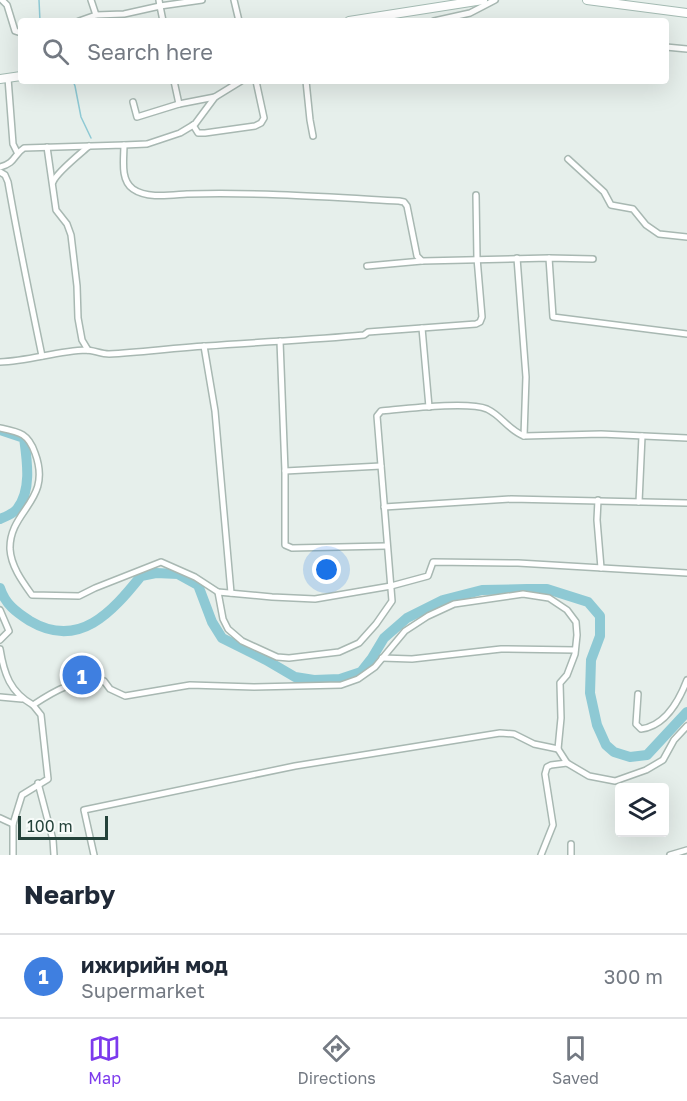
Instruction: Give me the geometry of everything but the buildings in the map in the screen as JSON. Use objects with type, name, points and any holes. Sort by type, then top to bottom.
[{"type":"main road","points":[[368,18],[483,0]]},
{"type":"main road","points":[[588,0],[687,13]]},
{"type":"street","points":[[2,0],[7,5],[15,32],[18,32]]},
{"type":"street","points":[[91,0],[96,15]]},
{"type":"street","points":[[88,18],[96,15],[124,14],[160,3],[202,0]]},
{"type":"street","points":[[234,0],[238,18]]},
{"type":"street","points":[[448,18],[470,13],[495,0]]},
{"type":"street","points":[[160,3],[162,18]]},
{"type":"street","points":[[0,13],[9,10]]},
{"type":"street","points":[[669,47],[687,49]]},
{"type":"street","points":[[0,167],[15,160],[17,152],[13,144],[4,78]]},
{"type":"street","points":[[175,84],[179,104]]},
{"type":"street","points":[[17,152],[24,148],[124,146],[161,141],[193,125],[215,97],[236,84]]},
{"type":"street","points":[[193,125],[198,133],[205,134],[261,123],[264,118],[257,84]]},
{"type":"street","points":[[306,84],[314,136]]},
{"type":"street","points":[[133,102],[133,108],[138,117],[179,104],[215,97]]},
{"type":"street","points":[[52,188],[56,174],[73,162],[89,146]]},
{"type":"street","points":[[124,146],[123,169],[126,178],[132,189],[148,194],[247,193],[404,202],[417,256],[422,261]]},
{"type":"street","points":[[47,147],[56,210],[71,235],[78,318],[82,340],[88,350]]},
{"type":"street","points":[[568,159],[604,192],[611,205],[633,209],[646,225],[658,234],[687,237]]},
{"type":"street","points":[[9,164],[3,174],[42,357]]},
{"type":"street","points":[[0,363],[88,350],[109,354],[355,336],[368,332],[476,324],[480,322],[476,195]]},
{"type":"street","points":[[367,266],[477,258],[593,259]]},
{"type":"street","points":[[517,258],[526,377],[524,436]]},
{"type":"street","points":[[549,258],[553,317],[687,334]]},
{"type":"street","points":[[422,328],[429,407]]},
{"type":"street","points":[[280,341],[285,471],[285,545],[288,548],[386,546]]},
{"type":"street","points":[[204,346],[215,411],[231,593]]},
{"type":"street","points":[[218,592],[223,619],[235,635],[242,641],[277,657],[289,658],[339,652],[358,643],[376,624],[392,601],[381,466],[379,413],[381,411],[429,407],[484,408],[494,412],[513,432],[524,436],[601,434],[687,438]]},
{"type":"street","points":[[0,428],[23,434],[32,444],[37,458],[39,484],[35,495],[15,526],[10,549],[18,575],[32,595],[79,596],[161,562],[195,577],[218,592],[315,599],[391,586],[428,576],[434,562],[518,563],[687,573]]},
{"type":"street","points":[[639,502],[642,436]]},
{"type":"street","points":[[285,471],[381,466]]},
{"type":"street","points":[[384,507],[511,499],[687,504]]},
{"type":"street","points":[[598,500],[597,520],[601,568]]},
{"type":"street","points":[[33,705],[63,687],[95,680],[104,681],[110,689],[125,696],[190,685],[254,687],[341,685],[358,679],[375,667],[405,632],[428,616],[454,604],[523,594],[549,598],[567,610],[576,622],[575,650],[567,675],[560,683],[561,718],[558,749],[567,763],[589,776],[615,781],[646,770],[663,760],[674,740],[687,726]]},
{"type":"street","points":[[0,610],[9,631],[0,640]]},
{"type":"street","points":[[382,658],[412,659],[501,649],[575,650]]},
{"type":"street","points":[[0,650],[9,684],[22,699],[33,705],[40,715],[48,779],[38,783],[22,795],[13,824],[13,855]]},
{"type":"street","points":[[638,694],[636,724],[641,729],[650,728],[670,713],[687,680]]},
{"type":"street","points":[[0,697],[22,699]]},
{"type":"street","points":[[94,855],[84,810],[295,766],[500,733],[514,734],[534,744],[558,749]]},
{"type":"street","points":[[541,855],[553,825],[545,774],[547,767],[551,765],[567,763]]},
{"type":"street","points":[[38,783],[54,855]]},
{"type":"street","points":[[0,818],[13,824]]},
{"type":"street","points":[[570,855],[571,844]]},
{"type":"street","points":[[670,855],[687,850]]},
{"type":"waterway","points":[[39,0],[40,18]]},
{"type":"waterway","points":[[74,84],[81,117],[91,138]]},
{"type":"waterway","points":[[0,430],[24,438],[27,484],[22,502],[17,509],[0,519]]},
{"type":"waterway","points":[[0,588],[8,603],[25,618],[48,629],[64,631],[79,629],[106,614],[141,576],[156,573],[178,574],[198,585],[212,622],[222,638],[295,677],[314,680],[340,679],[361,672],[384,638],[407,618],[443,600],[482,590],[547,589],[588,602],[600,616],[600,636],[591,660],[590,693],[597,725],[606,745],[614,752],[630,757],[647,755],[687,712]]},
{"type":"place","name":"ижирийн мод","points":[[82,675]]}]
